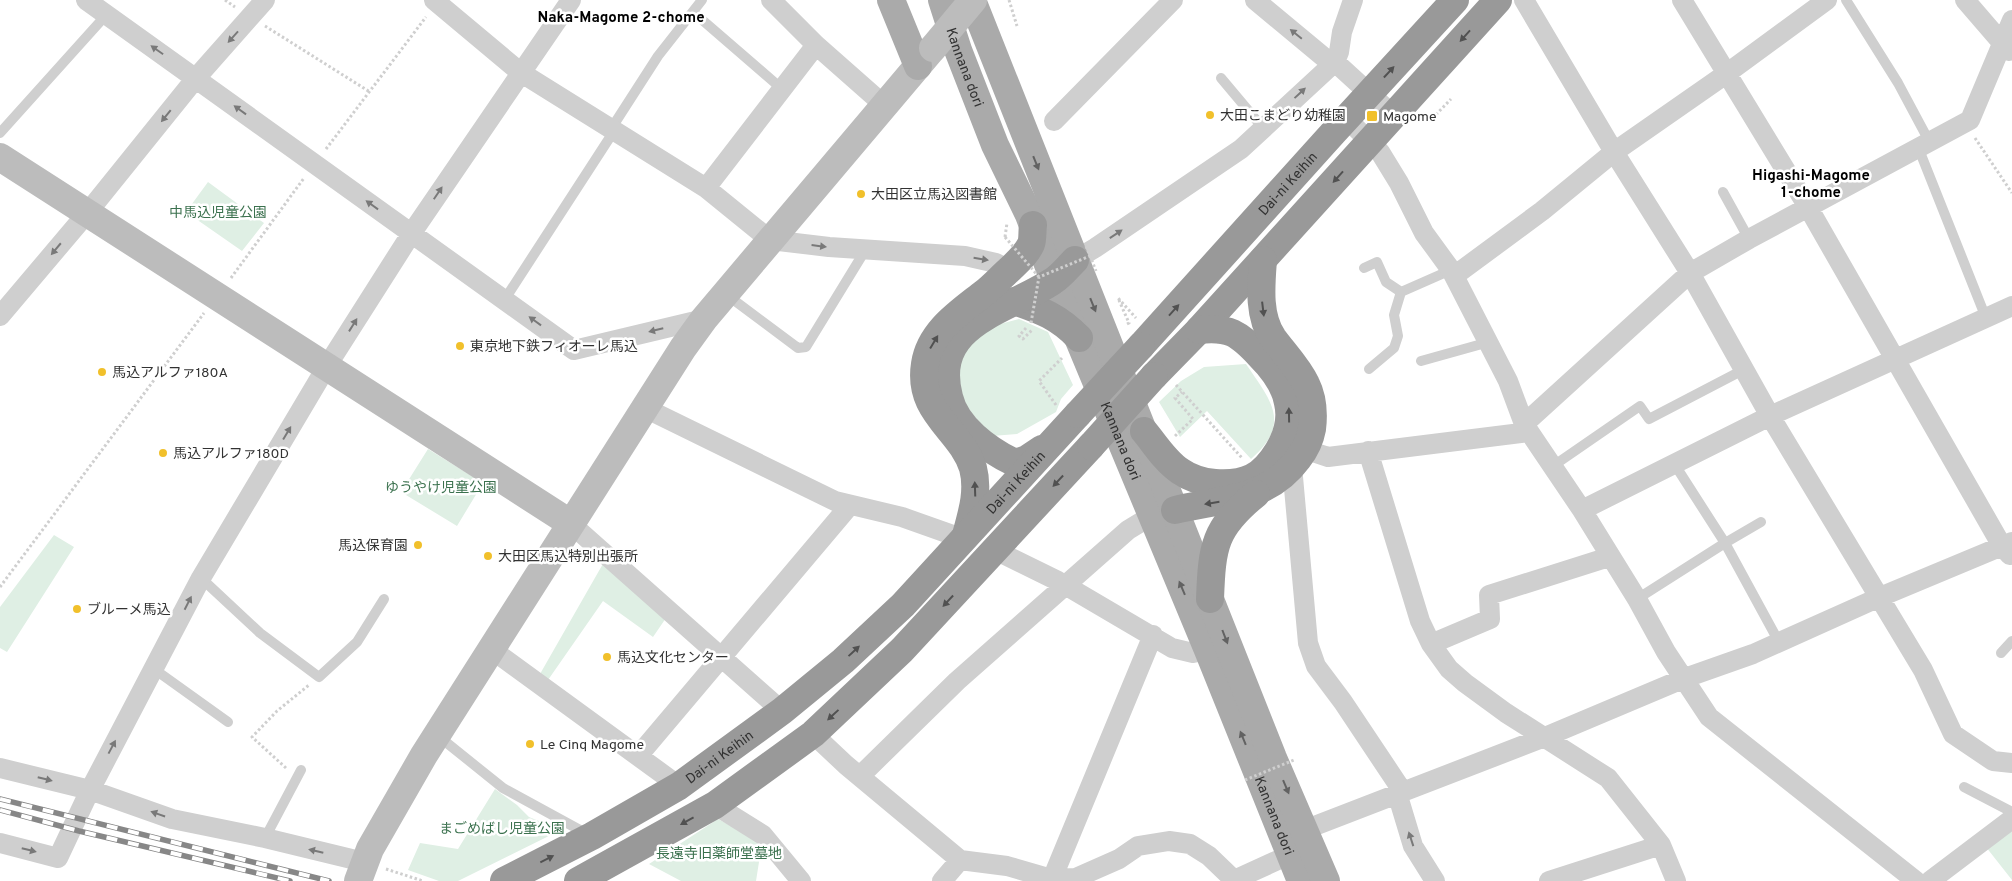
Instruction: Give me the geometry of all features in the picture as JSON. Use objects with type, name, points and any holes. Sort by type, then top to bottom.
[{"type":"highway","name":"Dai-ni Keihin","points":[[504,881],[592,836],[679,786],[782,711],[843,661],[903,605],[1049,445],[1066,408],[1136,329],[1346,118],[1455,0]]},
{"type":"highway","points":[[578,881],[715,805],[813,734],[902,650],[1091,446],[1163,378],[1199,330],[1371,141],[1405,114],[1498,0]]},
{"type":"highway","points":[[965,538],[975,501],[973,468],[966,454],[930,404],[924,377],[925,363],[930,349],[947,322],[985,292],[1023,258],[1031,243],[1033,225]]},
{"type":"highway","points":[[985,292],[1047,274],[1087,258]]},
{"type":"highway","points":[[1144,431],[1179,470],[1209,482],[1226,484],[1244,481],[1267,467],[1289,453],[1312,431],[1312,398],[1301,374],[1265,324],[1261,291],[1263,260]]},
{"type":"highway","points":[[1021,310],[1047,274]]},
{"type":"highway","points":[[1049,445],[1027,459],[1015,463],[995,454],[968,429],[950,402],[945,376],[946,360],[955,344],[972,326],[1000,308],[1046,312],[1069,328],[1072,346]]},
{"type":"highway","points":[[1199,330],[1226,330],[1236,334],[1270,367],[1280,383],[1288,402],[1289,453],[1283,476],[1261,490],[1240,507],[1220,531],[1214,551],[1210,599]]},
{"type":"highway","points":[[1163,513],[1231,500],[1261,490]]},
{"type":"main road","points":[[891,0],[936,55]]},
{"type":"main road","name":"Kannana dori","points":[[942,0],[936,55],[956,72],[977,125],[995,145],[1033,225],[1047,274],[1072,346],[1210,599],[1273,758],[1326,881]]},
{"type":"main road","name":"Kannana dori","points":[[973,0],[990,19],[1009,70],[1018,118],[1087,258],[1144,431],[1163,513],[1208,650],[1301,881]]},
{"type":"street","points":[[86,0],[574,350],[704,319]]},
{"type":"street","points":[[0,316],[88,212],[196,78],[265,0]]},
{"type":"street","points":[[0,843],[58,858],[90,790],[201,578],[327,366],[411,234],[571,0]]},
{"type":"street","points":[[771,0],[816,44],[884,105]]},
{"type":"street","points":[[0,768],[90,790],[172,819],[265,838],[361,871],[374,841],[437,735],[682,348],[704,319],[884,105],[936,55],[973,0]]},
{"type":"street","points":[[1054,121],[1173,0]]},
{"type":"street","points":[[1255,0],[1326,59],[1335,62],[1370,93],[1405,114]]},
{"type":"street","points":[[1087,258],[1095,248],[1241,148],[1335,62],[1340,52],[1342,32],[1353,0]]},
{"type":"street","points":[[1524,0],[1614,152],[1690,273],[1743,370],[1923,670],[1953,734],[1993,761],[2012,763]]},
{"type":"street","points":[[1304,830],[1546,737],[1684,678],[1752,654],[1880,597],[2009,548],[1894,359],[1808,207],[1682,0]]},
{"type":"street","points":[[1453,273],[1542,211],[1614,152],[1726,74],[1827,0]]},
{"type":"street","points":[[1965,0],[2007,49]]},
{"type":"street","points":[[435,1],[520,72],[706,188],[770,240],[829,247],[972,258],[996,263],[1008,270]]},
{"type":"street","points":[[1435,881],[1413,846],[1400,793],[1343,702],[1316,666],[1308,643],[1289,453],[1328,457],[1527,428],[1690,273],[1749,239],[1970,120],[2007,49],[2012,20]]},
{"type":"street","points":[[706,188],[816,44]]},
{"type":"street","points":[[1346,118],[1371,141],[1399,183],[1424,233],[1453,273],[1508,381],[1527,428],[1582,510],[1666,652],[1709,717],[1916,881]]},
{"type":"street","points":[[0,157],[570,523],[782,711]]},
{"type":"street","points":[[1582,510],[1770,416],[2012,306]]},
{"type":"street","points":[[645,408],[835,501],[902,517],[965,538]]},
{"type":"street","points":[[1368,451],[1420,621],[1431,644],[1449,669],[1466,683],[1506,713],[1608,778],[1661,845],[1676,881]]},
{"type":"street","points":[[638,756],[850,505]]},
{"type":"street","points":[[860,776],[957,681],[1128,530],[1163,513]]},
{"type":"street","points":[[996,550],[1065,586],[1153,635],[1172,648],[1193,653],[1208,650]]},
{"type":"street","points":[[1431,644],[1490,619],[1489,595],[1609,557]]},
{"type":"street","points":[[1052,879],[1153,635]]},
{"type":"street","points":[[491,650],[679,786]]},
{"type":"street","points":[[813,734],[960,860],[1007,866],[1052,879],[1076,878],[1114,861],[1138,846],[1169,841],[1190,844],[1209,856],[1234,880],[1289,855]]},
{"type":"street","points":[[715,805],[762,835],[801,881]]},
{"type":"street","points":[[1930,881],[2012,820]]},
{"type":"street","points":[[1548,881],[1592,871],[1661,845]]},
{"type":"street","points":[[942,881],[960,860]]},
{"type":"street","points":[[1108,881],[1114,861]]},
{"type":"lane","points":[[505,299],[658,56],[702,0]]},
{"type":"lane","points":[[1846,0],[1898,83],[1924,144],[1986,318]]},
{"type":"lane","points":[[693,12],[782,89]]},
{"type":"lane","points":[[0,133],[107,14]]},
{"type":"lane","points":[[1221,78],[1262,128]]},
{"type":"lane","points":[[1723,192],[1749,239]]},
{"type":"lane","points":[[725,294],[798,348],[806,347],[866,249]]},
{"type":"lane","points":[[1364,268],[1377,262],[1386,282],[1401,292]]},
{"type":"lane","points":[[1401,292],[1453,273]]},
{"type":"lane","points":[[1370,369],[1394,348],[1398,336],[1394,315],[1401,292]]},
{"type":"lane","points":[[1421,361],[1489,342]]},
{"type":"lane","points":[[1554,466],[1640,406],[1648,419],[1743,370]]},
{"type":"lane","points":[[1675,464],[1724,543],[1779,642]]},
{"type":"lane","points":[[1636,599],[1724,543],[1761,522]]},
{"type":"lane","points":[[201,578],[260,633],[319,676],[357,642],[384,599]]},
{"type":"lane","points":[[2001,653],[2012,641]]},
{"type":"lane","points":[[154,669],[228,722]]},
{"type":"lane","points":[[437,735],[503,788],[592,836]]},
{"type":"lane","points":[[265,838],[299,773]]},
{"type":"lane","points":[[1964,787],[2012,812]]},
{"type":"path","points":[[1009,0],[1017,26]]},
{"type":"path","points":[[0,587],[370,92],[435,1]]},
{"type":"path","points":[[250,17],[370,92]]},
{"type":"path","points":[[1405,114],[1428,123],[1451,98]]},
{"type":"path","points":[[1965,123],[2012,193]]},
{"type":"path","points":[[1005,237],[1047,274]]},
{"type":"path","points":[[1047,274],[1087,258]]},
{"type":"path","points":[[1034,327],[1023,339],[1019,336],[1031,323],[1047,274]]},
{"type":"path","points":[[1136,329],[1118,298],[1136,329]]},
{"type":"path","points":[[1021,310],[1035,322]]},
{"type":"path","points":[[1066,408],[1039,381],[1072,346]]},
{"type":"path","points":[[1163,378],[1182,392],[1243,458]]},
{"type":"path","points":[[1171,440],[1193,419],[1175,398],[1182,392]]},
{"type":"path","points":[[299,773],[271,755],[252,737],[277,711],[319,676]]},
{"type":"path","points":[[1246,780],[1294,760]]},
{"type":"path","points":[[361,871],[423,881]]},
{"type":"green space","name":"中馬込児童公園","points":[[208,182],[264,223],[242,251],[186,212]]},
{"type":"green space","points":[[1019,319],[1048,332],[1073,385],[1061,399],[1056,412],[1017,434],[992,436],[961,401],[958,360],[985,328]]},
{"type":"green space","points":[[1246,364],[1263,389],[1273,412],[1274,423],[1271,434],[1264,446],[1251,459],[1207,411],[1180,437],[1159,402],[1181,381],[1204,367]]},
{"type":"green space","name":"ゆうやけ児童公園","points":[[428,449],[483,483],[457,526],[401,492]]},
{"type":"green space","points":[[54,535],[74,547],[7,652],[0,648],[0,607]]},
{"type":"green space","points":[[604,562],[666,618],[653,637],[603,601],[548,680],[540,674]]},
{"type":"green space","name":"まごめばし児童公園","points":[[495,789],[517,805],[529,817],[561,830],[458,881],[439,881],[408,870],[420,843],[458,849]]},
{"type":"green space","name":"長遠寺旧薬師堂墓地","points":[[718,819],[762,843],[756,881],[681,881],[649,864]]},
{"type":"green space","points":[[2012,827],[2012,880],[1986,847]]},
{"type":"railway","points":[[0,799],[329,881]]},
{"type":"railway","points":[[0,810],[79,831],[290,881]]},
{"type":"place","name":"大田こまどり幼稚園","points":[[1210,115]]},
{"type":"place","name":"Magome","points":[[1372,116]]},
{"type":"place","name":"大田区立馬込図書館","points":[[861,194]]},
{"type":"place","name":"東京地下鉄フィオーレ馬込","points":[[460,346]]},
{"type":"place","name":"馬込アルファ180A","points":[[102,372]]},
{"type":"place","name":"馬込アルファ180D","points":[[163,453]]},
{"type":"place","name":"馬込保育園","points":[[418,545]]},
{"type":"place","name":"大田区馬込特別出張所","points":[[488,556]]},
{"type":"place","name":"ブルーメ馬込","points":[[77,609]]},
{"type":"place","name":"馬込文化センター","points":[[607,657]]},
{"type":"place","name":"Le Cinq Magome","points":[[530,744]]},
{"type":"district","name":"Naka-Magome 2-chome","points":[[621,17]]},
{"type":"district","name":"Higashi-Magome 1-chome","points":[[1811,184]]}]
